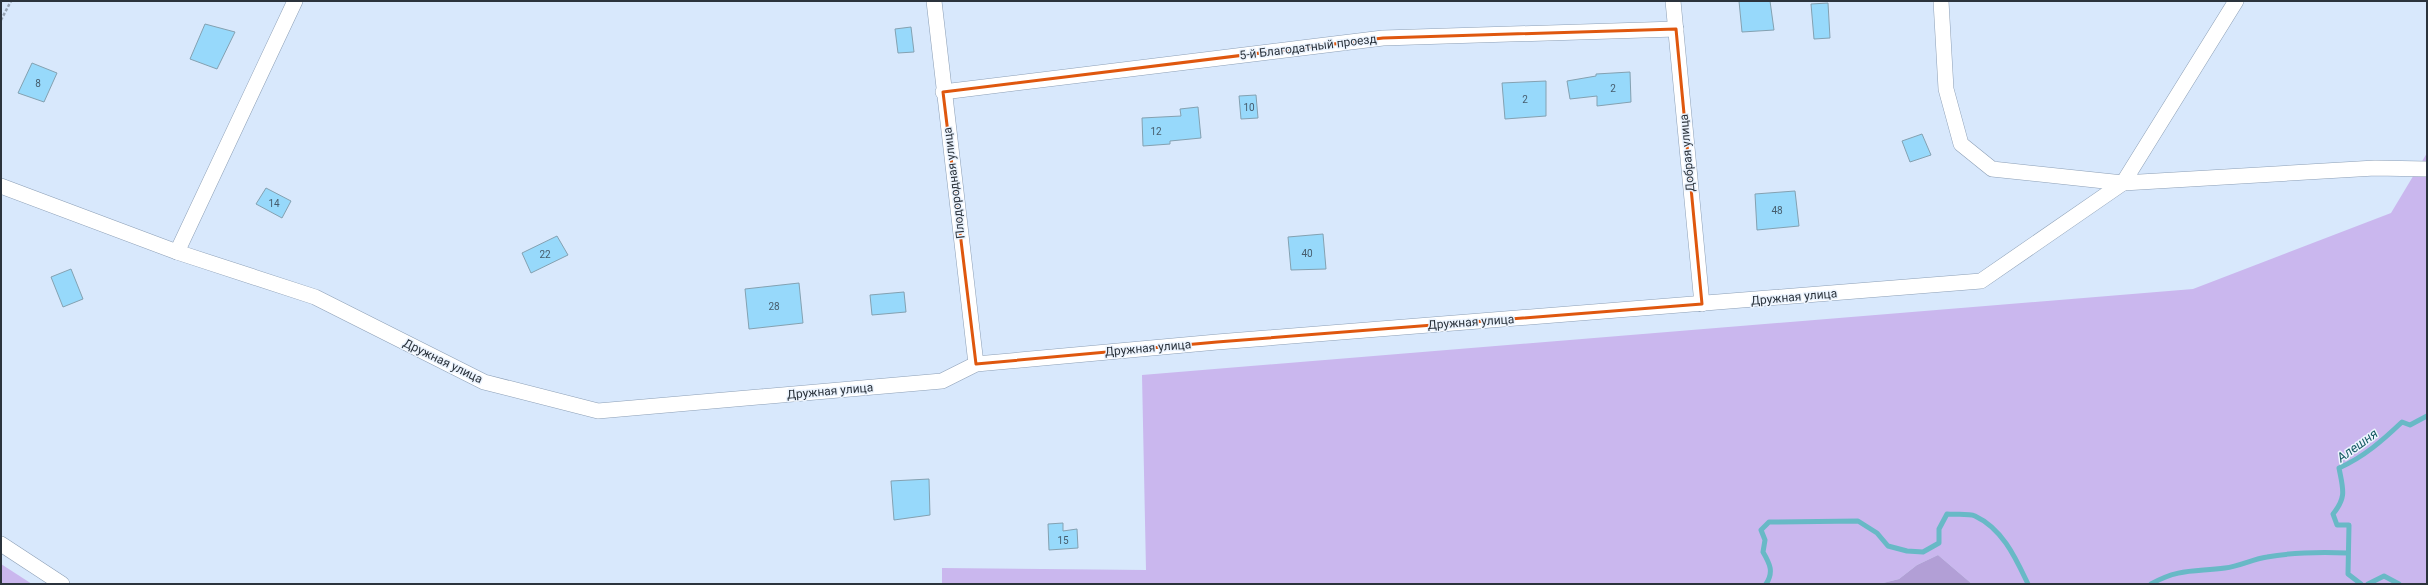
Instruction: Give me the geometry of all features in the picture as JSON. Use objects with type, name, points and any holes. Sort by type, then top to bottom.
[{"type":"street","points":[[177,252],[295,1]]},
{"type":"street","name":"Плодородная улица","points":[[934,1],[943,92],[976,364]]},
{"type":"street","name":"Добрая улица","points":[[1673,1],[1702,304]]},
{"type":"street","points":[[1941,1],[1946,89],[1961,144],[1992,169],[2123,183],[2375,168],[2427,169]]},
{"type":"street","points":[[2123,183],[2236,1]]},
{"type":"street","name":"5-й Благодатный проезд","points":[[943,92],[1383,38],[1676,29]]},
{"type":"street","name":"Дружная улица","points":[[1,186],[177,252],[315,297],[484,382],[598,411],[942,381],[976,364],[1217,342],[1981,281],[2123,183]]},
{"type":"street","points":[[1,544],[62,584]]},
{"type":"path","points":[[1,20],[11,1]]},
{"type":"highlighted area","points":[[1676,29],[1702,304],[1217,342],[976,364],[943,92],[1383,38]]},
{"type":"shaded area","points":[[2427,153],[2427,584],[1972,584],[1938,555],[1917,565],[1899,579],[1879,584],[942,584],[942,568],[1146,570],[1142,375],[2193,289],[2391,213]]},
{"type":"shaded area","points":[[1938,555],[1972,584],[1879,584],[1899,579],[1917,565]]},
{"type":"shaded area","points":[[1,564],[32,584],[1,584]]},
{"type":"building","points":[[1739,1],[1770,1],[1774,30],[1742,32]]},
{"type":"building","points":[[1828,3],[1830,38],[1814,39],[1811,4]]},
{"type":"building","points":[[205,24],[235,32],[217,69],[190,59]]},
{"type":"building","points":[[911,27],[914,52],[898,53],[895,29]]},
{"type":"building","points":[[32,63],[57,73],[44,102],[18,93]]},
{"type":"building","points":[[1630,72],[1631,102],[1597,106],[1597,96],[1570,99],[1567,81],[1596,76],[1596,74]]},
{"type":"building","points":[[1546,81],[1546,116],[1505,119],[1502,83]]},
{"type":"building","points":[[1256,95],[1258,118],[1241,119],[1239,96]]},
{"type":"building","points":[[1198,107],[1201,138],[1170,141],[1170,144],[1143,146],[1142,118],[1181,116],[1180,109]]},
{"type":"building","points":[[1922,134],[1931,155],[1910,162],[1902,141]]},
{"type":"building","points":[[266,188],[291,201],[282,218],[256,204]]},
{"type":"building","points":[[1795,191],[1799,226],[1757,230],[1755,194]]},
{"type":"building","points":[[1323,234],[1326,269],[1291,270],[1288,237]]},
{"type":"building","points":[[557,236],[568,255],[531,273],[522,253]]},
{"type":"building","points":[[71,269],[83,299],[63,307],[51,277]]},
{"type":"building","points":[[799,283],[803,323],[749,329],[745,289]]},
{"type":"building","points":[[904,292],[906,312],[872,315],[870,295]]},
{"type":"building","points":[[929,479],[930,515],[894,520],[891,481]]},
{"type":"building","points":[[1063,523],[1063,531],[1077,529],[1078,548],[1049,550],[1048,524]]},
{"type":"waterway","name":"Алешня","points":[[2361,584],[2348,574],[2349,525],[2337,525],[2333,514],[2340,503],[2343,492],[2339,468],[2365,453],[2380,442],[2402,422],[2410,425],[2427,416]]},
{"type":"waterway","points":[[1766,584],[1770,576],[1770,568],[1768,560],[1763,552],[1765,540],[1761,530],[1769,522],[1858,521],[1877,533],[1888,546],[1907,551],[1923,552],[1939,543],[1939,529],[1947,514],[1975,516],[1985,522],[2008,546],[2028,584]]},
{"type":"waterway","points":[[2151,584],[2170,575],[2231,567],[2277,555],[2327,552],[2347,553]]},
{"type":"waterway","points":[[2368,584],[2384,576],[2399,584]]}]
